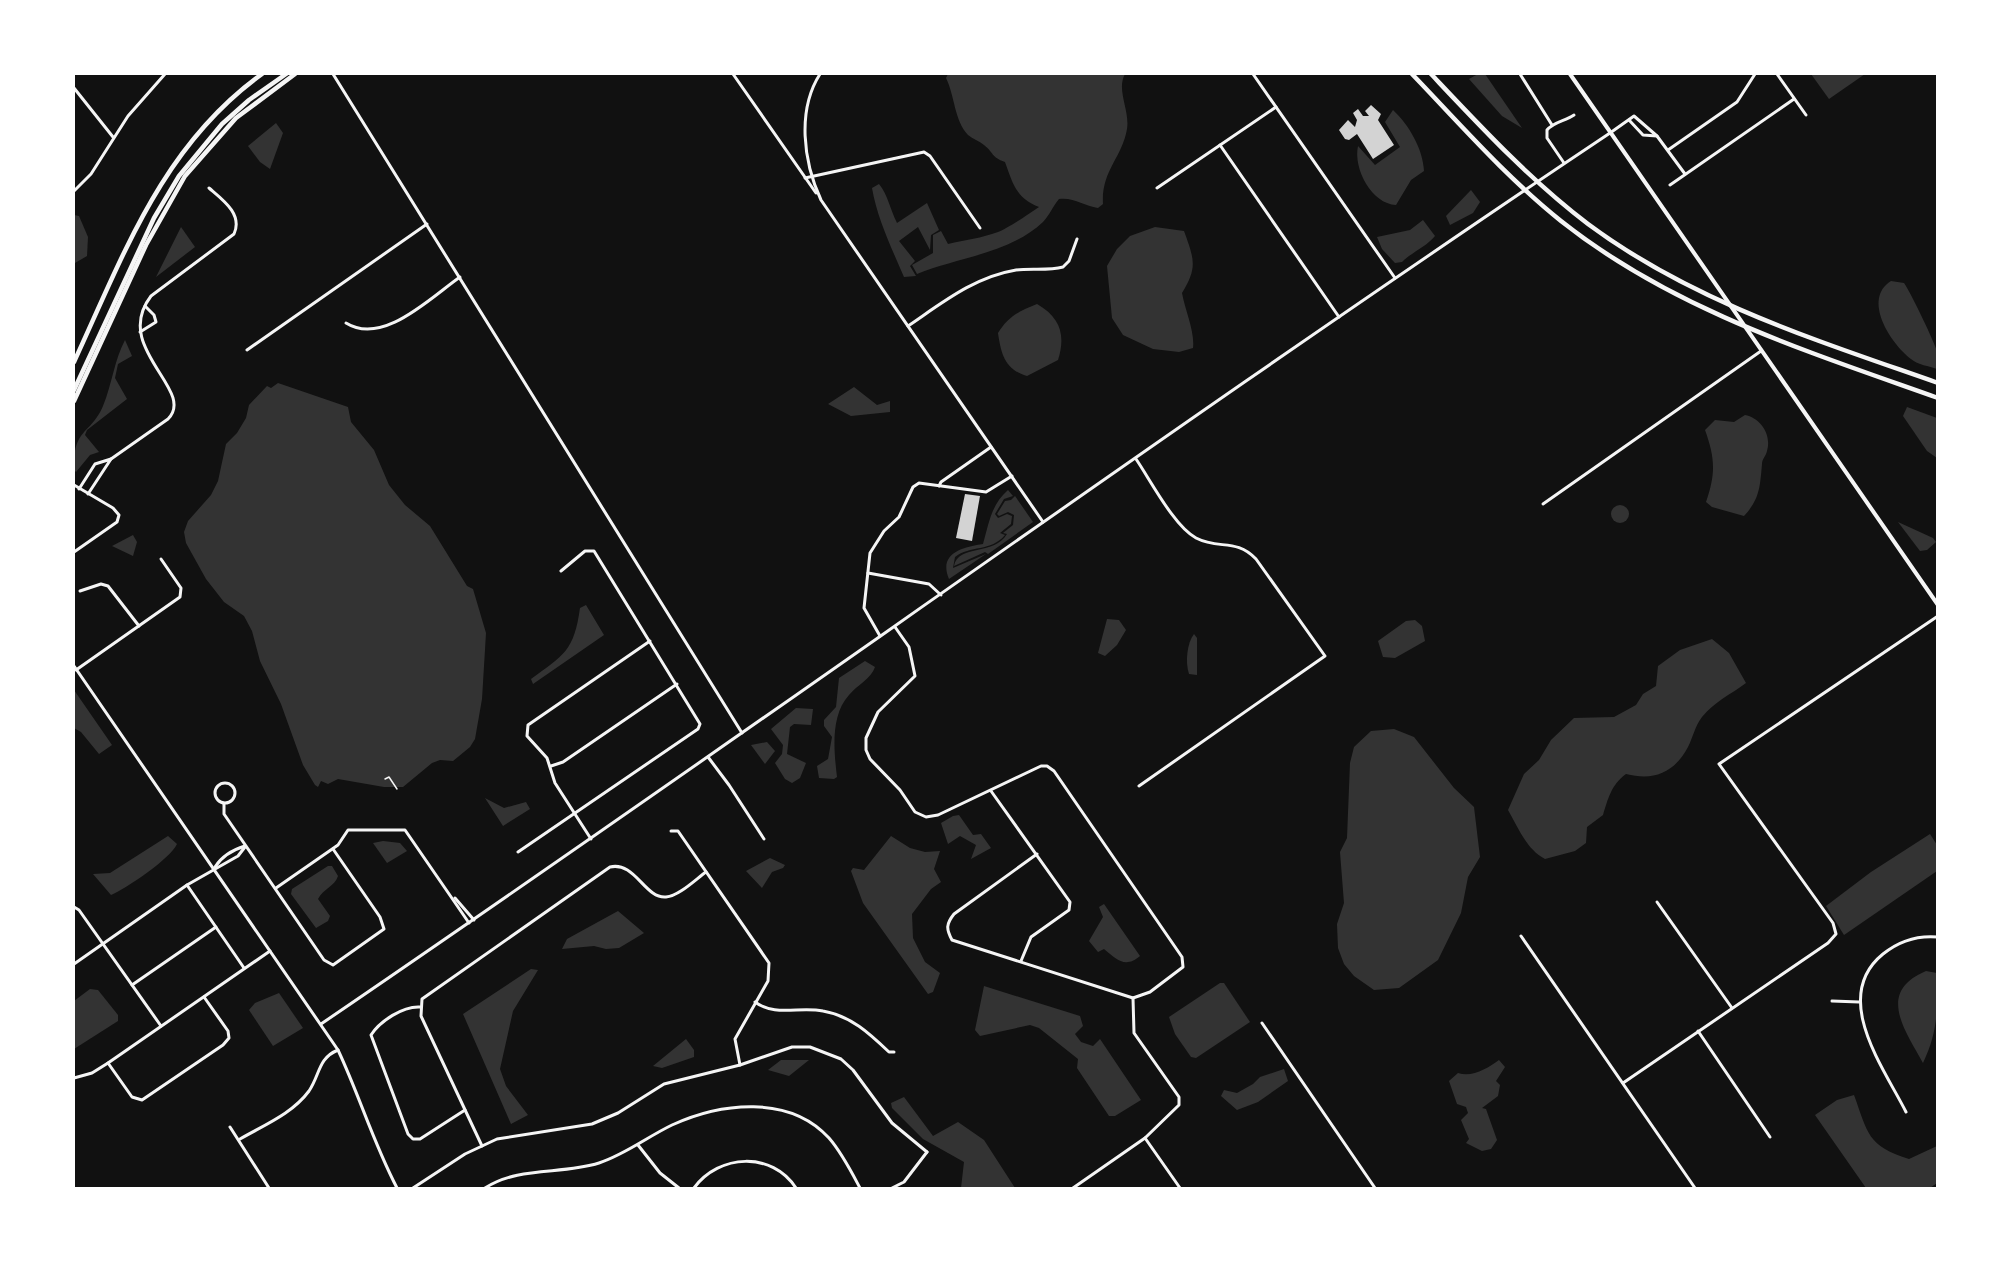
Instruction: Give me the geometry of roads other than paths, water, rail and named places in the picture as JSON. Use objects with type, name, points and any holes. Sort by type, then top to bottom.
[{"type":"highway","points":[[74,362],[140,220],[170,168],[216,113],[262,74]]},
{"type":"highway","points":[[74,390],[154,218],[179,176],[222,124],[249,100],[286,74]]},
{"type":"highway","points":[[74,401],[146,245],[185,176],[236,118],[295,74]]},
{"type":"highway","points":[[1412,74],[1511,177],[1540,203],[1616,260],[1676,296],[1724,319],[1938,398]]},
{"type":"highway","points":[[1431,74],[1523,169],[1552,195],[1622,248],[1709,297],[1770,323],[1938,383]]},
{"type":"main road","points":[[1570,74],[1938,605]]},
{"type":"street","points":[[74,191],[92,174],[113,137],[165,74]]},
{"type":"street","points":[[333,74],[742,733]]},
{"type":"street","points":[[733,74],[1043,522]]},
{"type":"street","points":[[820,74],[810,89],[806,113],[806,139],[813,178],[821,200]]},
{"type":"street","points":[[1253,74],[1395,278]]},
{"type":"street","points":[[1520,74],[1552,125]]},
{"type":"street","points":[[1668,150],[1737,102],[1755,74]]},
{"type":"street","points":[[1777,74],[1806,115]]},
{"type":"street","points":[[74,88],[113,137]]},
{"type":"street","points":[[1670,185],[1794,99]]},
{"type":"street","points":[[1157,188],[1276,107]]},
{"type":"street","points":[[1564,164],[1547,138],[1547,130],[1552,125],[1563,122],[1574,115]]},
{"type":"street","points":[[321,1024],[591,839],[1395,278],[1629,120],[1634,117],[1657,136],[1685,175]]},
{"type":"street","points":[[1629,120],[1643,135],[1657,136]]},
{"type":"street","points":[[1643,135],[1647,128]]},
{"type":"street","points":[[1220,145],[1339,317]]},
{"type":"street","points":[[805,178],[924,152],[930,156],[980,228]]},
{"type":"street","points":[[88,494],[111,459],[168,419],[175,407],[171,392],[143,347],[140,332],[145,306],[154,293],[234,234],[237,224],[234,213],[209,188]]},
{"type":"street","points":[[247,350],[427,224]]},
{"type":"street","points":[[908,326],[957,292],[983,279],[1017,270],[1063,267],[1069,261],[1077,239]]},
{"type":"street","points":[[346,323],[366,329],[388,326],[460,277]]},
{"type":"street","points":[[140,332],[156,322],[154,315],[145,306]]},
{"type":"street","points":[[1543,504],[1761,351]]},
{"type":"street","points":[[939,486],[941,482],[991,447]]},
{"type":"street","points":[[79,489],[97,462],[111,459]]},
{"type":"street","points":[[1137,459],[1180,523],[1194,537],[1209,543],[1246,548],[1257,559],[1325,656],[1139,786]]},
{"type":"street","points":[[90,471],[98,477]]},
{"type":"street","points":[[881,637],[864,605],[872,548],[884,531],[898,519],[913,487],[919,483],[986,492],[1012,476]]},
{"type":"street","points":[[74,485],[113,508],[119,519],[74,552]]},
{"type":"street","points":[[518,852],[698,729],[699,719],[594,551],[585,551],[561,571]]},
{"type":"street","points":[[76,670],[180,597],[182,593],[162,560]]},
{"type":"street","points":[[868,573],[929,584],[940,595]]},
{"type":"street","points":[[80,591],[101,584],[108,586],[139,626]]},
{"type":"street","points":[[1623,1083],[1834,938],[1836,928],[1719,764],[1938,616]]},
{"type":"street","points":[[896,627],[909,647],[915,676],[878,712],[866,738],[866,750],[870,759],[900,790],[915,812],[926,817],[938,815],[1041,766],[1047,766],[1054,771],[1182,957],[1183,967],[1150,992],[1133,998],[952,940],[947,931],[948,922],[954,914],[1037,854]]},
{"type":"street","points":[[591,839],[555,783],[551,766],[527,736],[528,725],[650,641]]},
{"type":"street","points":[[74,666],[338,1050],[353,1082],[375,1146],[397,1188]]},
{"type":"street","points":[[551,766],[562,762],[677,684]]},
{"type":"street","points":[[708,757],[764,839]]},
{"type":"street","points":[[228,783],[235,790],[235,797],[231,802],[224,804],[216,798],[215,791],[221,784],[228,783]]},
{"type":"street","points":[[991,790],[1070,902],[1069,910],[1031,937],[1020,961]]},
{"type":"street","points":[[224,804],[224,814],[245,846],[324,960],[333,965],[338,964],[384,929],[380,917],[333,849]]},
{"type":"street","points":[[275,888],[333,849],[351,828],[405,830],[454,897],[474,920]]},
{"type":"street","points":[[671,831],[678,831],[769,963],[768,981],[735,1039],[740,1065]]},
{"type":"street","points":[[214,869],[219,860],[245,846]]},
{"type":"street","points":[[74,964],[187,885],[238,856],[245,846]]},
{"type":"street","points":[[482,1146],[421,1016],[420,1007],[428,993],[610,867],[624,867],[657,895],[664,898],[673,895],[706,872]]},
{"type":"street","points":[[187,885],[244,969]]},
{"type":"street","points":[[454,897],[469,923]]},
{"type":"street","points":[[1657,902],[1732,1008]]},
{"type":"street","points":[[74,907],[79,910],[103,943],[161,1027]]},
{"type":"street","points":[[132,986],[216,927]]},
{"type":"street","points":[[1521,936],[1695,1188]]},
{"type":"street","points":[[1906,1112],[1868,1037],[1859,1002],[1865,979],[1878,958],[1909,938],[1938,937]]},
{"type":"street","points":[[74,1078],[92,1073],[108,1063],[270,951]]},
{"type":"street","points":[[108,1063],[132,1097],[142,1100],[223,1045],[229,1038],[228,1031],[204,997]]},
{"type":"street","points":[[1073,1188],[1145,1138],[1179,1105],[1179,1097],[1134,1033],[1133,998]]},
{"type":"street","points":[[1832,1001],[1859,1002]]},
{"type":"street","points":[[755,1002],[771,1011],[809,1009],[838,1015],[863,1028],[889,1052],[894,1052]]},
{"type":"street","points":[[420,1007],[403,1009],[375,1029],[371,1035],[408,1134],[413,1139],[420,1139],[465,1110]]},
{"type":"street","points":[[1262,1023],[1375,1188]]},
{"type":"street","points":[[1698,1031],[1770,1137]]},
{"type":"street","points":[[412,1188],[497,1139],[592,1124],[618,1113],[664,1084],[740,1065],[792,1047],[826,1051],[853,1070],[892,1123],[927,1152],[904,1182],[892,1188]]},
{"type":"street","points":[[240,1139],[298,1105],[311,1088],[322,1060],[338,1050]]},
{"type":"street","points":[[485,1188],[500,1179],[598,1163],[638,1145],[669,1126],[698,1114],[729,1107],[760,1107],[784,1112],[804,1120],[828,1137],[845,1160],[860,1188]]},
{"type":"street","points":[[230,1127],[240,1139],[269,1188]]},
{"type":"street","points":[[1145,1138],[1180,1188]]},
{"type":"street","points":[[638,1145],[660,1173],[679,1188]]},
{"type":"street","points":[[694,1188],[711,1171],[740,1160],[758,1162],[774,1168],[790,1180],[796,1188]]}]
